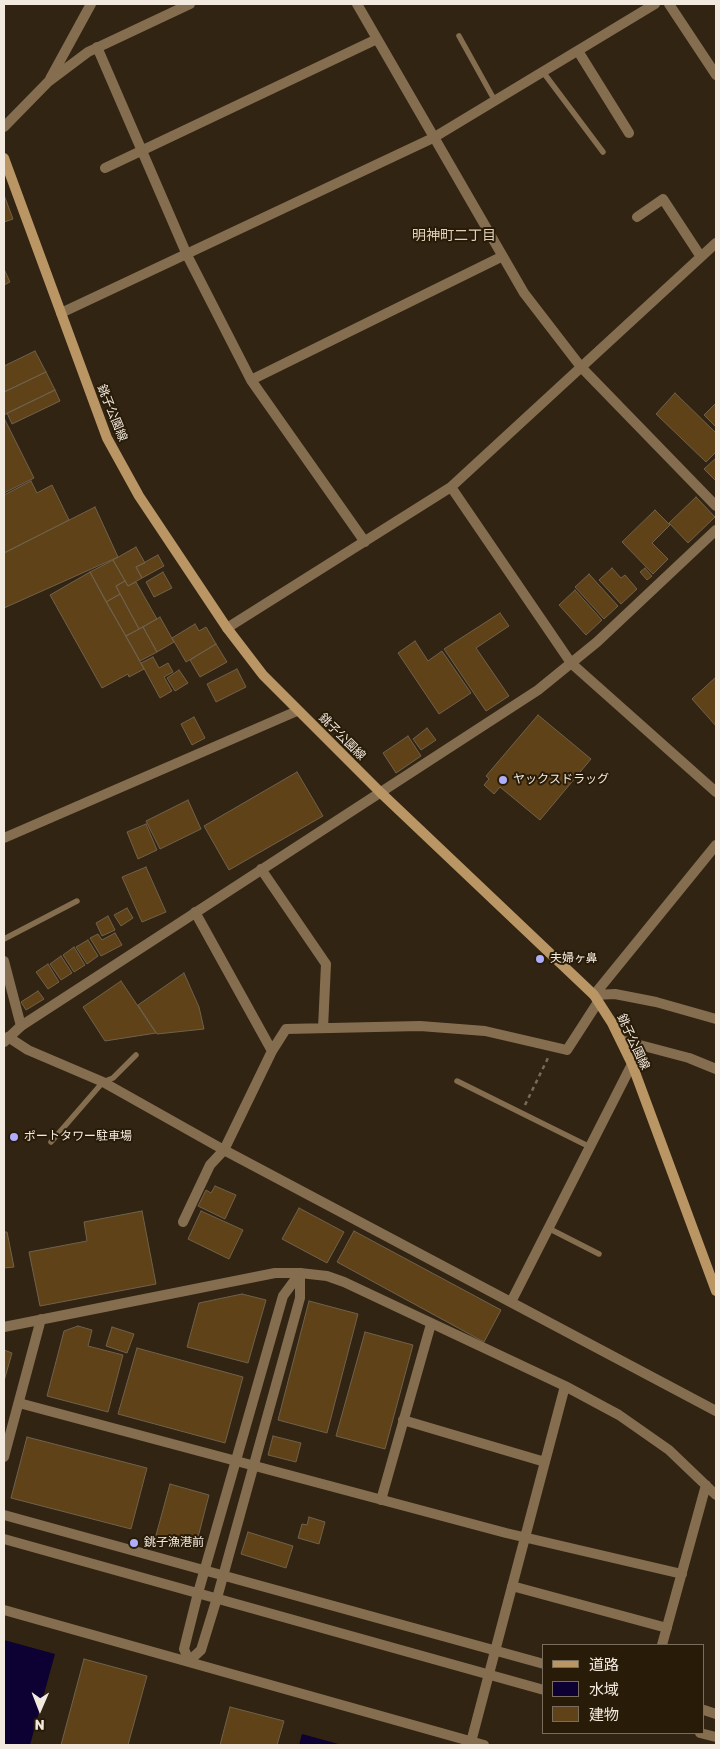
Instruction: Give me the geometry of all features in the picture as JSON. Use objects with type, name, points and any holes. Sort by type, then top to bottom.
[{"type":"main road","name":"銚子公園線","points":[[4,158],[107,438],[139,496],[227,628],[263,675],[380,792],[596,999],[621,1040],[632,1064],[716,1290]]},
{"type":"street","points":[[48,82],[91,4]]},
{"type":"street","points":[[4,127],[48,82],[97,47],[190,4]]},
{"type":"street","points":[[357,4],[501,257],[545,323],[581,367],[716,506]]},
{"type":"street","points":[[62,313],[433,138],[655,4]]},
{"type":"street","points":[[669,4],[716,75]]},
{"type":"street","points":[[105,168],[377,39]]},
{"type":"street","points":[[97,47],[187,255],[251,380],[365,542]]},
{"type":"street","points":[[578,50],[629,133]]},
{"type":"street","points":[[637,217],[664,199],[701,257]]},
{"type":"street","points":[[227,628],[451,487],[716,243]]},
{"type":"street","points":[[251,380],[501,257]]},
{"type":"street","points":[[451,487],[571,663],[716,792]]},
{"type":"street","points":[[716,530],[571,663],[538,690],[21,1026],[6,1040],[103,1082],[224,1150],[716,1411]]},
{"type":"street","points":[[4,838],[298,710]]},
{"type":"street","points":[[183,1222],[210,1165],[224,1150],[272,1051],[286,1029],[420,1026],[476,1031],[567,1050],[596,999],[716,845]]},
{"type":"street","points":[[261,869],[326,964],[323,1028]]},
{"type":"street","points":[[195,912],[272,1051]]},
{"type":"street","points":[[4,961],[21,1026]]},
{"type":"street","points":[[596,999],[615,994],[656,1002],[716,1019]]},
{"type":"street","points":[[621,1040],[689,1058],[716,1069]]},
{"type":"street","points":[[511,1302],[632,1064]]},
{"type":"street","points":[[189,1661],[184,1648],[198,1593],[283,1296],[300,1272]]},
{"type":"street","points":[[189,1661],[201,1650],[218,1598],[222,1576],[300,1298],[300,1272]]},
{"type":"street","points":[[4,1327],[274,1273],[300,1272],[327,1276],[344,1282],[565,1386],[619,1415],[669,1450],[716,1494]]},
{"type":"street","points":[[4,1457],[41,1320]]},
{"type":"street","points":[[381,1500],[431,1324]]},
{"type":"street","points":[[471,1742],[565,1386]]},
{"type":"street","points":[[18,1403],[506,1534],[525,1536],[682,1574]]},
{"type":"street","points":[[404,1420],[545,1462]]},
{"type":"street","points":[[662,1644],[706,1485]]},
{"type":"street","points":[[4,1515],[542,1663]]},
{"type":"street","points":[[4,1539],[542,1689]]},
{"type":"street","points":[[512,1586],[667,1628]]},
{"type":"street","points":[[4,1610],[484,1745]]},
{"type":"lane","points":[[459,36],[495,101]]},
{"type":"lane","points":[[543,72],[603,152]]},
{"type":"lane","points":[[4,939],[77,902]]},
{"type":"lane","points":[[51,1142],[103,1082],[113,1078],[136,1055]]},
{"type":"lane","points":[[456,1081],[590,1146]]},
{"type":"lane","points":[[548,1228],[599,1254]]},
{"type":"path","points":[[521,1113],[554,1047]]},
{"type":"water","points":[[4,1640],[55,1654],[30,1745],[4,1745]]},
{"type":"water","points":[[302,1734],[342,1745],[299,1745]]},
{"type":"building","points":[[4,195],[13,219],[4,222]]},
{"type":"building","points":[[4,269],[10,282],[4,285]]},
{"type":"building","points":[[35,351],[46,372],[4,392],[4,366]]},
{"type":"building","points":[[46,372],[55,390],[4,415],[4,392]]},
{"type":"building","points":[[55,390],[60,401],[12,424],[7,413]]},
{"type":"building","points":[[675,393],[716,433],[716,452],[706,462],[656,414]]},
{"type":"building","points":[[716,403],[716,427],[704,415]]},
{"type":"building","points":[[4,418],[34,478],[4,493]]},
{"type":"building","points":[[716,458],[716,481],[704,469]]},
{"type":"building","points":[[31,481],[37,493],[52,485],[69,520],[4,553],[4,495]]},
{"type":"building","points":[[696,497],[715,517],[688,543],[669,523]]},
{"type":"building","points":[[95,507],[118,557],[4,608],[4,553]]},
{"type":"building","points":[[655,510],[670,525],[652,543],[668,559],[653,574],[622,542]]},
{"type":"building","points":[[136,547],[145,563],[136,567],[142,578],[128,586],[113,560]]},
{"type":"building","points":[[158,555],[164,566],[142,578],[136,567]]},
{"type":"building","points":[[113,560],[125,581],[116,586],[120,594],[106,602],[90,572]]},
{"type":"building","points":[[612,568],[621,578],[625,575],[637,589],[621,604],[599,580]]},
{"type":"building","points":[[645,568],[652,576],[647,580],[640,572]]},
{"type":"building","points":[[90,572],[144,669],[129,677],[128,674],[102,688],[50,595]]},
{"type":"building","points":[[163,572],[172,588],[154,597],[146,582]]},
{"type":"building","points":[[589,574],[618,606],[604,619],[575,587]]},
{"type":"building","points":[[125,581],[128,586],[136,582],[157,619],[139,629],[116,586]]},
{"type":"building","points":[[575,590],[602,620],[586,635],[559,605]]},
{"type":"building","points":[[120,594],[139,629],[126,636],[106,602]]},
{"type":"building","points":[[500,613],[509,626],[476,648],[509,696],[486,711],[444,649]]},
{"type":"building","points":[[160,617],[174,642],[157,652],[143,627]]},
{"type":"building","points":[[195,624],[199,631],[206,627],[216,644],[186,662],[172,638]]},
{"type":"building","points":[[143,627],[157,652],[140,661],[126,636]]},
{"type":"building","points":[[415,641],[428,661],[442,651],[471,693],[439,714],[398,653]]},
{"type":"building","points":[[216,644],[227,662],[200,677],[190,660]]},
{"type":"building","points":[[153,657],[159,668],[168,663],[173,672],[164,677],[172,691],[160,698],[141,663]]},
{"type":"building","points":[[237,669],[246,687],[216,702],[207,684]]},
{"type":"building","points":[[179,670],[188,683],[175,691],[167,678]]},
{"type":"building","points":[[716,677],[716,726],[692,699]]},
{"type":"building","points":[[538,715],[591,759],[540,820],[500,787],[494,794],[484,785],[489,779],[486,776]]},
{"type":"building","points":[[194,717],[205,738],[192,745],[181,724]]},
{"type":"building","points":[[427,728],[436,740],[421,750],[413,739]]},
{"type":"building","points":[[408,736],[421,756],[396,773],[383,753]]},
{"type":"building","points":[[297,772],[323,816],[229,870],[204,826]]},
{"type":"building","points":[[188,800],[201,829],[160,849],[146,821]]},
{"type":"building","points":[[146,824],[157,850],[138,859],[127,832]]},
{"type":"building","points":[[146,867],[166,912],[142,922],[122,877]]},
{"type":"building","points":[[127,908],[133,918],[121,926],[114,915]]},
{"type":"building","points":[[108,916],[115,930],[102,936],[96,923]]},
{"type":"building","points":[[115,933],[122,945],[101,956],[90,938],[98,934],[102,940]]},
{"type":"building","points":[[88,940],[98,956],[87,964],[76,947]]},
{"type":"building","points":[[74,947],[85,965],[74,972],[63,955]]},
{"type":"building","points":[[61,956],[72,973],[61,980],[50,964]]},
{"type":"building","points":[[48,964],[59,982],[48,989],[36,972]]},
{"type":"building","points":[[184,973],[199,1007],[204,1029],[157,1034],[138,1005]]},
{"type":"building","points":[[121,981],[156,1033],[105,1041],[83,1007]]},
{"type":"building","points":[[38,991],[44,999],[26,1010],[21,1002]]},
{"type":"building","points":[[215,1186],[236,1195],[225,1219],[198,1206],[206,1190],[211,1193]]},
{"type":"building","points":[[299,1208],[344,1232],[327,1263],[282,1239]]},
{"type":"building","points":[[142,1211],[156,1284],[40,1306],[29,1252],[87,1241],[84,1222]]},
{"type":"building","points":[[201,1211],[243,1230],[229,1259],[188,1239]]},
{"type":"building","points":[[354,1231],[501,1310],[484,1342],[337,1262]]},
{"type":"building","points":[[4,1232],[7,1232],[14,1267],[4,1268]]},
{"type":"building","points":[[242,1294],[266,1300],[248,1363],[187,1347],[199,1303]]},
{"type":"building","points":[[309,1301],[358,1314],[327,1433],[278,1420]]},
{"type":"building","points":[[78,1326],[92,1330],[88,1346],[123,1355],[108,1412],[47,1396],[64,1331]]},
{"type":"building","points":[[112,1327],[134,1334],[127,1353],[106,1346]]},
{"type":"building","points":[[365,1332],[413,1345],[385,1449],[336,1436]]},
{"type":"building","points":[[137,1348],[243,1377],[225,1443],[118,1414]]},
{"type":"building","points":[[4,1350],[12,1353],[4,1381]]},
{"type":"building","points":[[273,1436],[301,1443],[296,1462],[268,1455]]},
{"type":"building","points":[[27,1437],[147,1468],[131,1529],[11,1498]]},
{"type":"building","points":[[170,1484],[209,1495],[195,1549],[155,1539]]},
{"type":"building","points":[[309,1517],[325,1522],[319,1544],[298,1538],[302,1524],[307,1525]]},
{"type":"building","points":[[248,1532],[293,1546],[286,1568],[241,1554]]},
{"type":"building","points":[[84,1659],[147,1676],[128,1745],[61,1745]]},
{"type":"building","points":[[230,1707],[284,1721],[277,1745],[220,1745]]},
{"type":"place","name":"ヤックスドラッグ","points":[[503,780]]},
{"type":"place","name":"夫婦ヶ鼻","points":[[540,959]]},
{"type":"place","name":"ポートタワー駐車場","points":[[14,1137]]},
{"type":"place","name":"銚子漁港前","points":[[134,1543]]},
{"type":"district","name":"明神町二丁目","points":[[454,236]]}]
